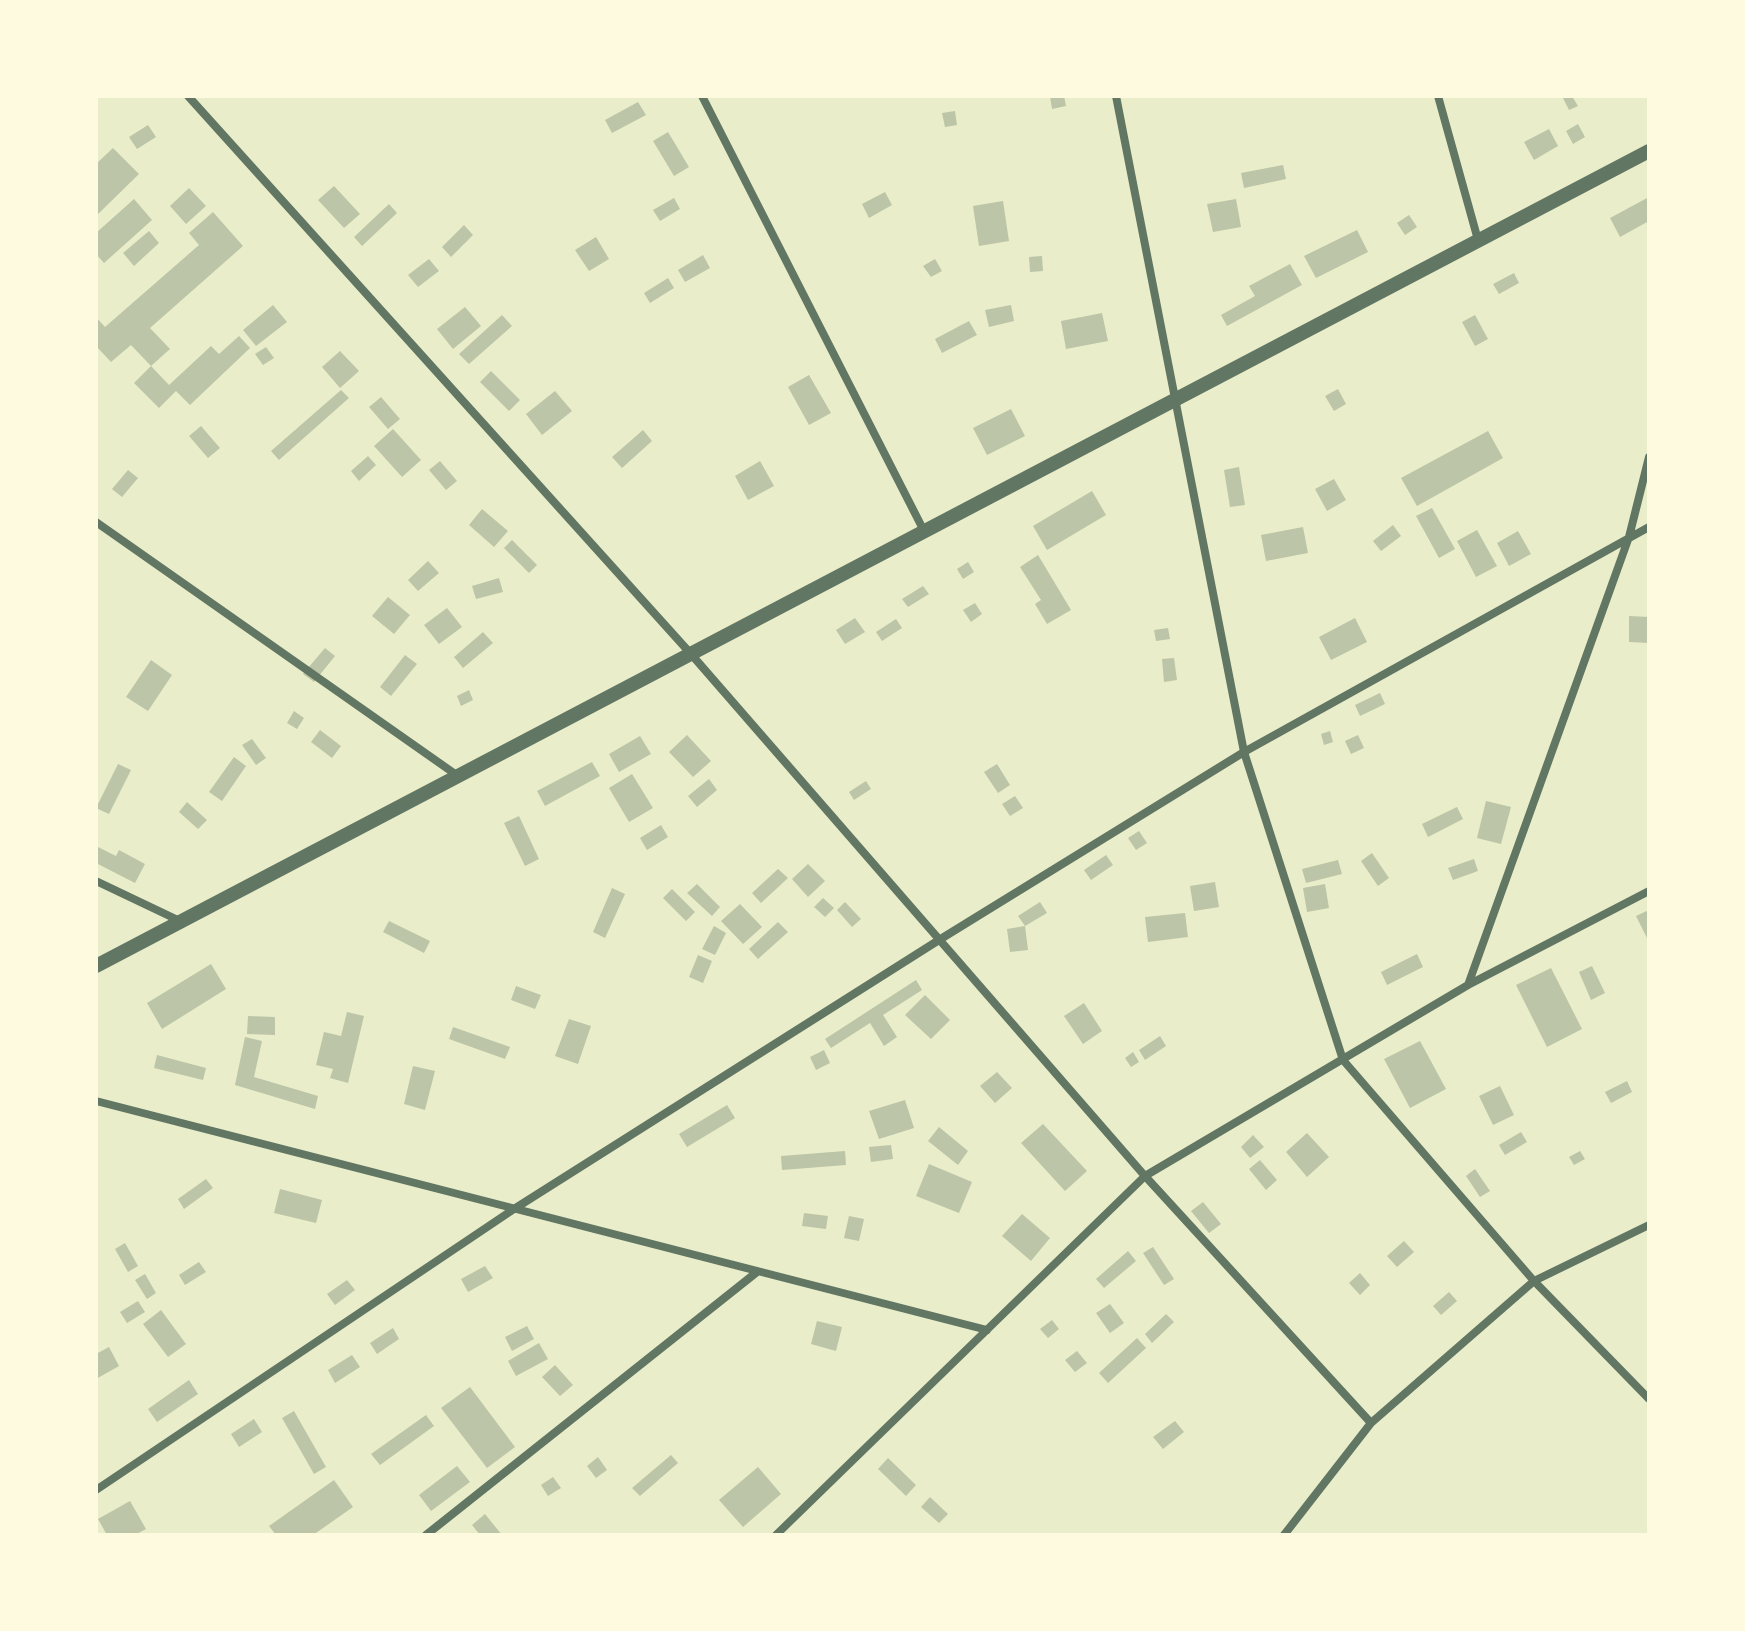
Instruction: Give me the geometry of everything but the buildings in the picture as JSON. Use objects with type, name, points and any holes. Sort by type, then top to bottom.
[{"type":"street","points":[[188,96],[691,654],[1145,1176],[1371,1423]]},
{"type":"street","points":[[702,96],[924,531]]},
{"type":"street","points":[[1116,96],[1178,398],[1244,752],[1343,1060],[1534,1281],[1649,1399]]},
{"type":"street","points":[[1438,96],[1478,240]]},
{"type":"street","points":[[96,966],[1649,151]]},
{"type":"street","points":[[1468,985],[1629,537],[1649,457]]},
{"type":"street","points":[[96,522],[458,776]]},
{"type":"street","points":[[96,1490],[514,1209],[939,940],[1244,752],[1649,527]]},
{"type":"street","points":[[96,881],[181,922]]},
{"type":"street","points":[[776,1535],[1145,1176],[1468,985],[1649,891]]},
{"type":"street","points":[[96,1101],[987,1330]]},
{"type":"street","points":[[1284,1535],[1371,1423],[1534,1281],[1649,1225]]},
{"type":"street","points":[[426,1535],[757,1272]]}]
